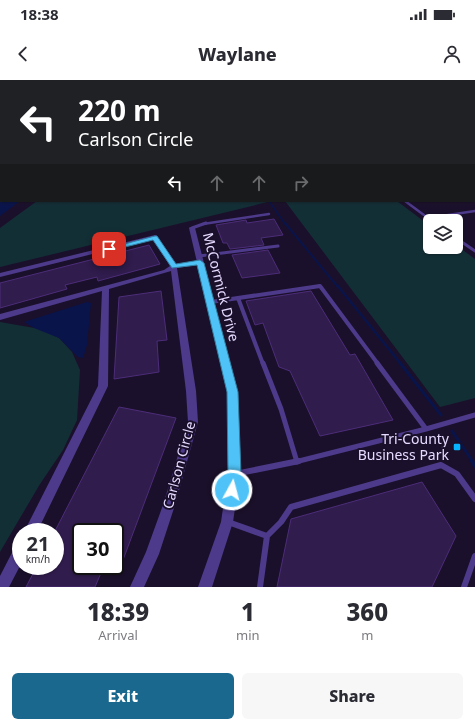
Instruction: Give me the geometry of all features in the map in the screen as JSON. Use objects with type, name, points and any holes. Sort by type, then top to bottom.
[{"type":"street","name":"McCormick Drive","points":[[192,228],[232,392],[234,474],[227,522],[205,587]]},
{"type":"street","name":"Carlson Circle","points":[[0,275],[155,238],[174,266],[191,390],[193,422],[169,505],[152,554],[137,587]]},
{"type":"street","points":[[0,317],[166,272],[174,266],[199,259]]},
{"type":"street","points":[[34,523],[103,386],[106,289]]},
{"type":"street","points":[[2,587],[12,568]]},
{"type":"lane","points":[[406,202],[423,214]]},
{"type":"lane","points":[[455,214],[475,211]]},
{"type":"lane","points":[[192,228],[207,223],[269,214]]},
{"type":"lane","points":[[463,243],[475,251]]},
{"type":"lane","points":[[199,259],[278,246]]},
{"type":"lane","points":[[211,302],[320,286],[426,429]]},
{"type":"lane","points":[[238,298],[281,409],[297,462]]},
{"type":"lane","points":[[234,474],[297,462],[475,415]]},
{"type":"lane","points":[[260,587],[267,536],[281,522],[291,506],[441,465],[451,467],[460,476],[475,499]]},
{"type":"lane","points":[[227,522],[267,536]]},
{"type":"lane","points":[[464,587],[475,556]]},
{"type":"green space","points":[[36,202],[268,202],[0,267],[0,228]]},
{"type":"green space","points":[[286,202],[398,202],[423,221],[423,254],[463,254],[463,250],[475,259],[475,398],[440,407]]},
{"type":"green space","points":[[0,322],[40,329],[59,338],[72,352],[80,370],[77,420],[63,450],[40,484],[17,523],[12,523],[12,532],[0,552]]},
{"type":"shaded area","points":[[0,202],[19,202],[0,216]]},
{"type":"shaded area","points":[[87,302],[91,303],[87,345],[83,358],[78,357],[59,338],[34,328],[24,322]]},
{"type":"building","points":[[274,219],[283,235],[261,238],[264,245],[230,249],[227,243],[223,243],[216,225],[246,220],[247,223]]},
{"type":"building","points":[[149,245],[160,264],[98,281],[97,277],[65,285],[67,289],[0,308],[0,283]]},
{"type":"building","points":[[268,250],[280,273],[242,278],[232,255]]},
{"type":"building","points":[[161,291],[167,340],[157,341],[159,372],[114,379],[119,297]]},
{"type":"building","points":[[311,291],[350,355],[355,354],[393,420],[320,436],[290,371],[279,367],[263,323],[255,325],[246,301]]},
{"type":"building","points":[[119,407],[176,418],[124,557],[124,523],[72,523],[72,575],[100,575],[95,587],[26,587],[32,575],[64,575],[64,523],[59,523]]},
{"type":"building","points":[[422,482],[456,536],[432,587],[277,587],[291,519]]},
{"type":"waterway","points":[[270,202],[285,224]]},
{"type":"waterway","points":[[285,223],[337,286]]},
{"type":"waterway","points":[[337,285],[401,364]]},
{"type":"waterway","points":[[400,363],[441,415]]},
{"type":"waterway","points":[[452,431],[473,462]]},
{"type":"waterway","points":[[472,461],[475,466]]},
{"type":"place","name":"Tri-County Business Park","points":[[457,447]]},
{"type":"route","points":[[109,249],[155,238],[174,266],[200,263],[211,302],[232,392],[234,474],[232,490]]}]
